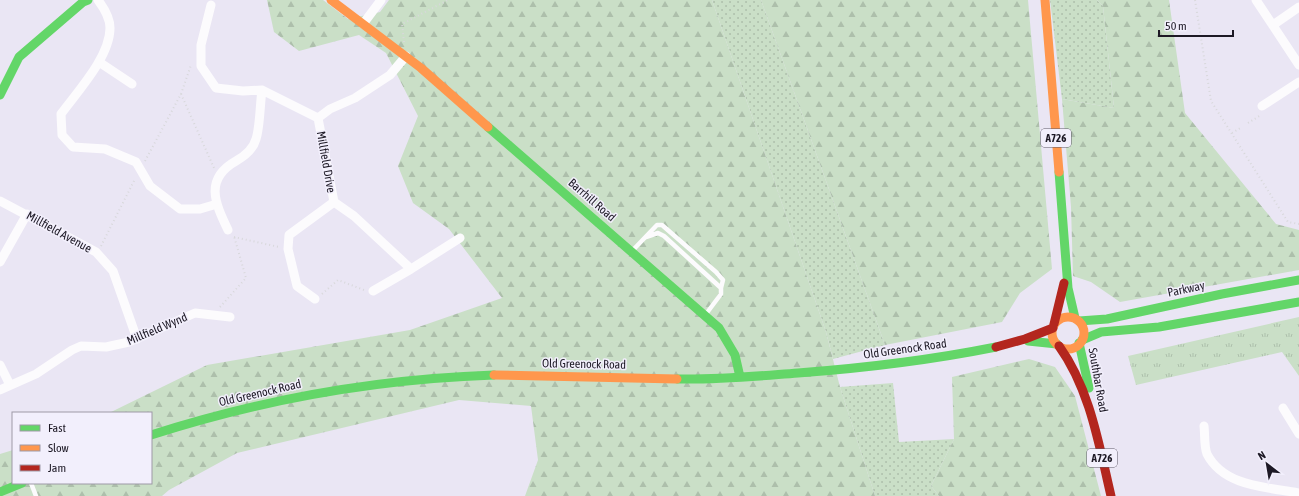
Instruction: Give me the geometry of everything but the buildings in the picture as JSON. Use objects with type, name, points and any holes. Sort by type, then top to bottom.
[{"type":"street","points":[[0,95],[19,57],[83,2],[88,0]]},
{"type":"street","points":[[98,0],[108,17],[110,28],[108,39],[99,62],[61,114],[62,135],[73,147],[106,149],[136,162],[150,186],[180,209],[200,209],[217,204]]},
{"type":"street","name":"Barrhill Road","points":[[330,0],[421,68],[719,328],[735,355],[740,377]]},
{"type":"street","points":[[363,24],[381,0]]},
{"type":"street","name":"A726","points":[[1045,0],[1066,257],[1066,277],[1069,302],[1077,320]]},
{"type":"street","points":[[1256,0],[1299,65]]},
{"type":"street","points":[[210,5],[201,45],[201,66],[216,88],[243,91],[262,90],[318,118]]},
{"type":"street","points":[[1273,25],[1299,7]]},
{"type":"street","name":"Millfield Drive","points":[[406,56],[390,75],[355,98],[330,109],[318,118],[334,202],[354,216],[412,269]]},
{"type":"street","points":[[99,62],[132,84]]},
{"type":"street","points":[[1262,106],[1299,82]]},
{"type":"street","points":[[231,233],[217,204],[214,190],[217,176],[226,167],[247,156],[256,140],[262,90]]},
{"type":"street","name":"Millfield Avenue","points":[[0,201],[27,214],[97,254],[113,271],[137,339]]},
{"type":"street","points":[[316,299],[297,286],[288,249],[289,235],[334,202]]},
{"type":"street","points":[[0,262],[27,214]]},
{"type":"street","points":[[373,291],[412,269],[460,238]]},
{"type":"street","name":"A726","points":[[1054,326],[1066,277]]},
{"type":"street","name":"Parkway","points":[[1077,320],[1100,320],[1215,295],[1299,280]]},
{"type":"street","points":[[1081,341],[1083,330],[1077,320],[1066,317],[1054,326],[1052,337],[1058,345],[1070,348],[1101,332],[1159,327],[1299,302]]},
{"type":"street","name":"Millfield Wynd","points":[[0,390],[36,374],[72,350],[81,346],[106,347],[137,339],[195,313],[230,317]]},
{"type":"street","name":"Old Greenock Road","points":[[152,435],[247,407],[290,398],[325,391],[416,380],[508,375],[710,379],[852,369],[909,362],[990,348],[1039,334],[1054,326]]},
{"type":"street","name":"Old Greenock Road","points":[[1021,340],[1058,345]]},
{"type":"street","name":"Southbar Road","points":[[1081,341],[1089,386],[1092,420]]},
{"type":"street","name":"Southbar Road","points":[[1058,345],[1075,370],[1092,420],[1111,496]]},
{"type":"street","points":[[0,365],[10,385]]},
{"type":"street","points":[[1283,408],[1299,434]]},
{"type":"street","points":[[1204,426],[1206,453],[1221,473],[1243,483],[1299,493]]},
{"type":"street","points":[[0,492],[20,484]]},
{"type":"lane","points":[[632,252],[657,225],[662,225],[716,272],[723,280],[721,294],[705,316]]},
{"type":"lane","points":[[646,236],[658,233],[664,236],[721,288]]},
{"type":"lane","points":[[31,484],[36,496]]},
{"type":"path","points":[[406,56],[402,24],[448,0]]},
{"type":"path","points":[[1195,0],[1211,101],[1288,222],[1299,224]]},
{"type":"path","points":[[97,254],[181,94],[191,64]]},
{"type":"path","points":[[181,94],[217,176]]},
{"type":"path","points":[[1248,123],[1262,114],[1262,106]]},
{"type":"path","points":[[1232,133],[1242,127]]},
{"type":"path","points":[[231,233],[288,249]]},
{"type":"path","points":[[212,316],[246,278],[231,233]]},
{"type":"path","points":[[316,299],[338,280],[373,291]]},
{"type":"green space","points":[[267,0],[323,0],[348,19],[380,12],[389,0],[712,0],[826,332],[840,387],[875,496],[525,496],[538,460],[531,406],[459,400],[237,453],[169,490],[162,496],[0,496],[0,454],[12,450],[12,484],[152,484],[152,412],[111,412],[207,365],[410,330],[502,298],[449,229],[413,203],[398,166],[418,116],[386,53],[359,35],[299,51],[274,32]]},
{"type":"green space","points":[[712,0],[761,0],[885,345],[833,359],[826,332]]},
{"type":"green space","points":[[761,0],[1028,0],[1052,269],[1020,293],[1002,322],[885,345]]},
{"type":"green space","points":[[1050,0],[1097,0],[1103,6],[1114,108],[1062,99]]},
{"type":"green space","points":[[1097,0],[1169,0],[1185,113],[1276,224],[1299,230],[1299,270],[1120,302],[1091,282],[1073,276],[1071,207],[1062,99],[1114,108],[1103,6]]},
{"type":"green space","points":[[1299,317],[1299,376],[1282,352],[1136,385],[1128,356]]},
{"type":"green space","points":[[1029,359],[1055,367],[1075,396],[1101,496],[939,496],[931,486],[954,439],[952,377]]},
{"type":"green space","points":[[893,383],[899,442],[954,439],[931,486],[939,496],[875,496],[840,387]]},
{"type":"traffic: fast","points":[[0,95],[19,57],[83,2],[88,0]]},
{"type":"traffic: fast","points":[[488,127],[719,328],[735,355],[740,377]]},
{"type":"traffic: fast","points":[[1059,172],[1068,288],[1075,318]]},
{"type":"traffic: fast","points":[[1079,321],[1107,319],[1222,294],[1299,280]]},
{"type":"traffic: fast","points":[[1082,340],[1101,332],[1159,327],[1299,302]]},
{"type":"traffic: fast","points":[[1028,341],[1057,344]]},
{"type":"traffic: fast","points":[[1079,343],[1089,388]]},
{"type":"traffic: fast","points":[[677,379],[738,378],[848,369],[922,360],[996,347]]},
{"type":"traffic: fast","points":[[152,435],[235,411],[320,393],[406,381],[494,375]]},
{"type":"traffic: fast","points":[[0,492],[20,484]]},
{"type":"traffic: slow","points":[[331,0],[421,68],[488,127]]},
{"type":"traffic: slow","points":[[1045,0],[1059,172]]},
{"type":"traffic: slow","points":[[1068,317],[1074,318],[1081,324],[1084,333],[1083,339],[1077,346],[1068,349],[1062,348],[1055,342],[1052,333],[1053,327],[1059,320],[1068,317]]},
{"type":"traffic: slow","points":[[494,375],[677,379]]},
{"type":"traffic: jam","points":[[1054,324],[1064,283]]},
{"type":"traffic: jam","points":[[996,347],[1025,339],[1053,328]]},
{"type":"traffic: jam","points":[[1059,346],[1079,380],[1086,399],[1111,496]]}]
